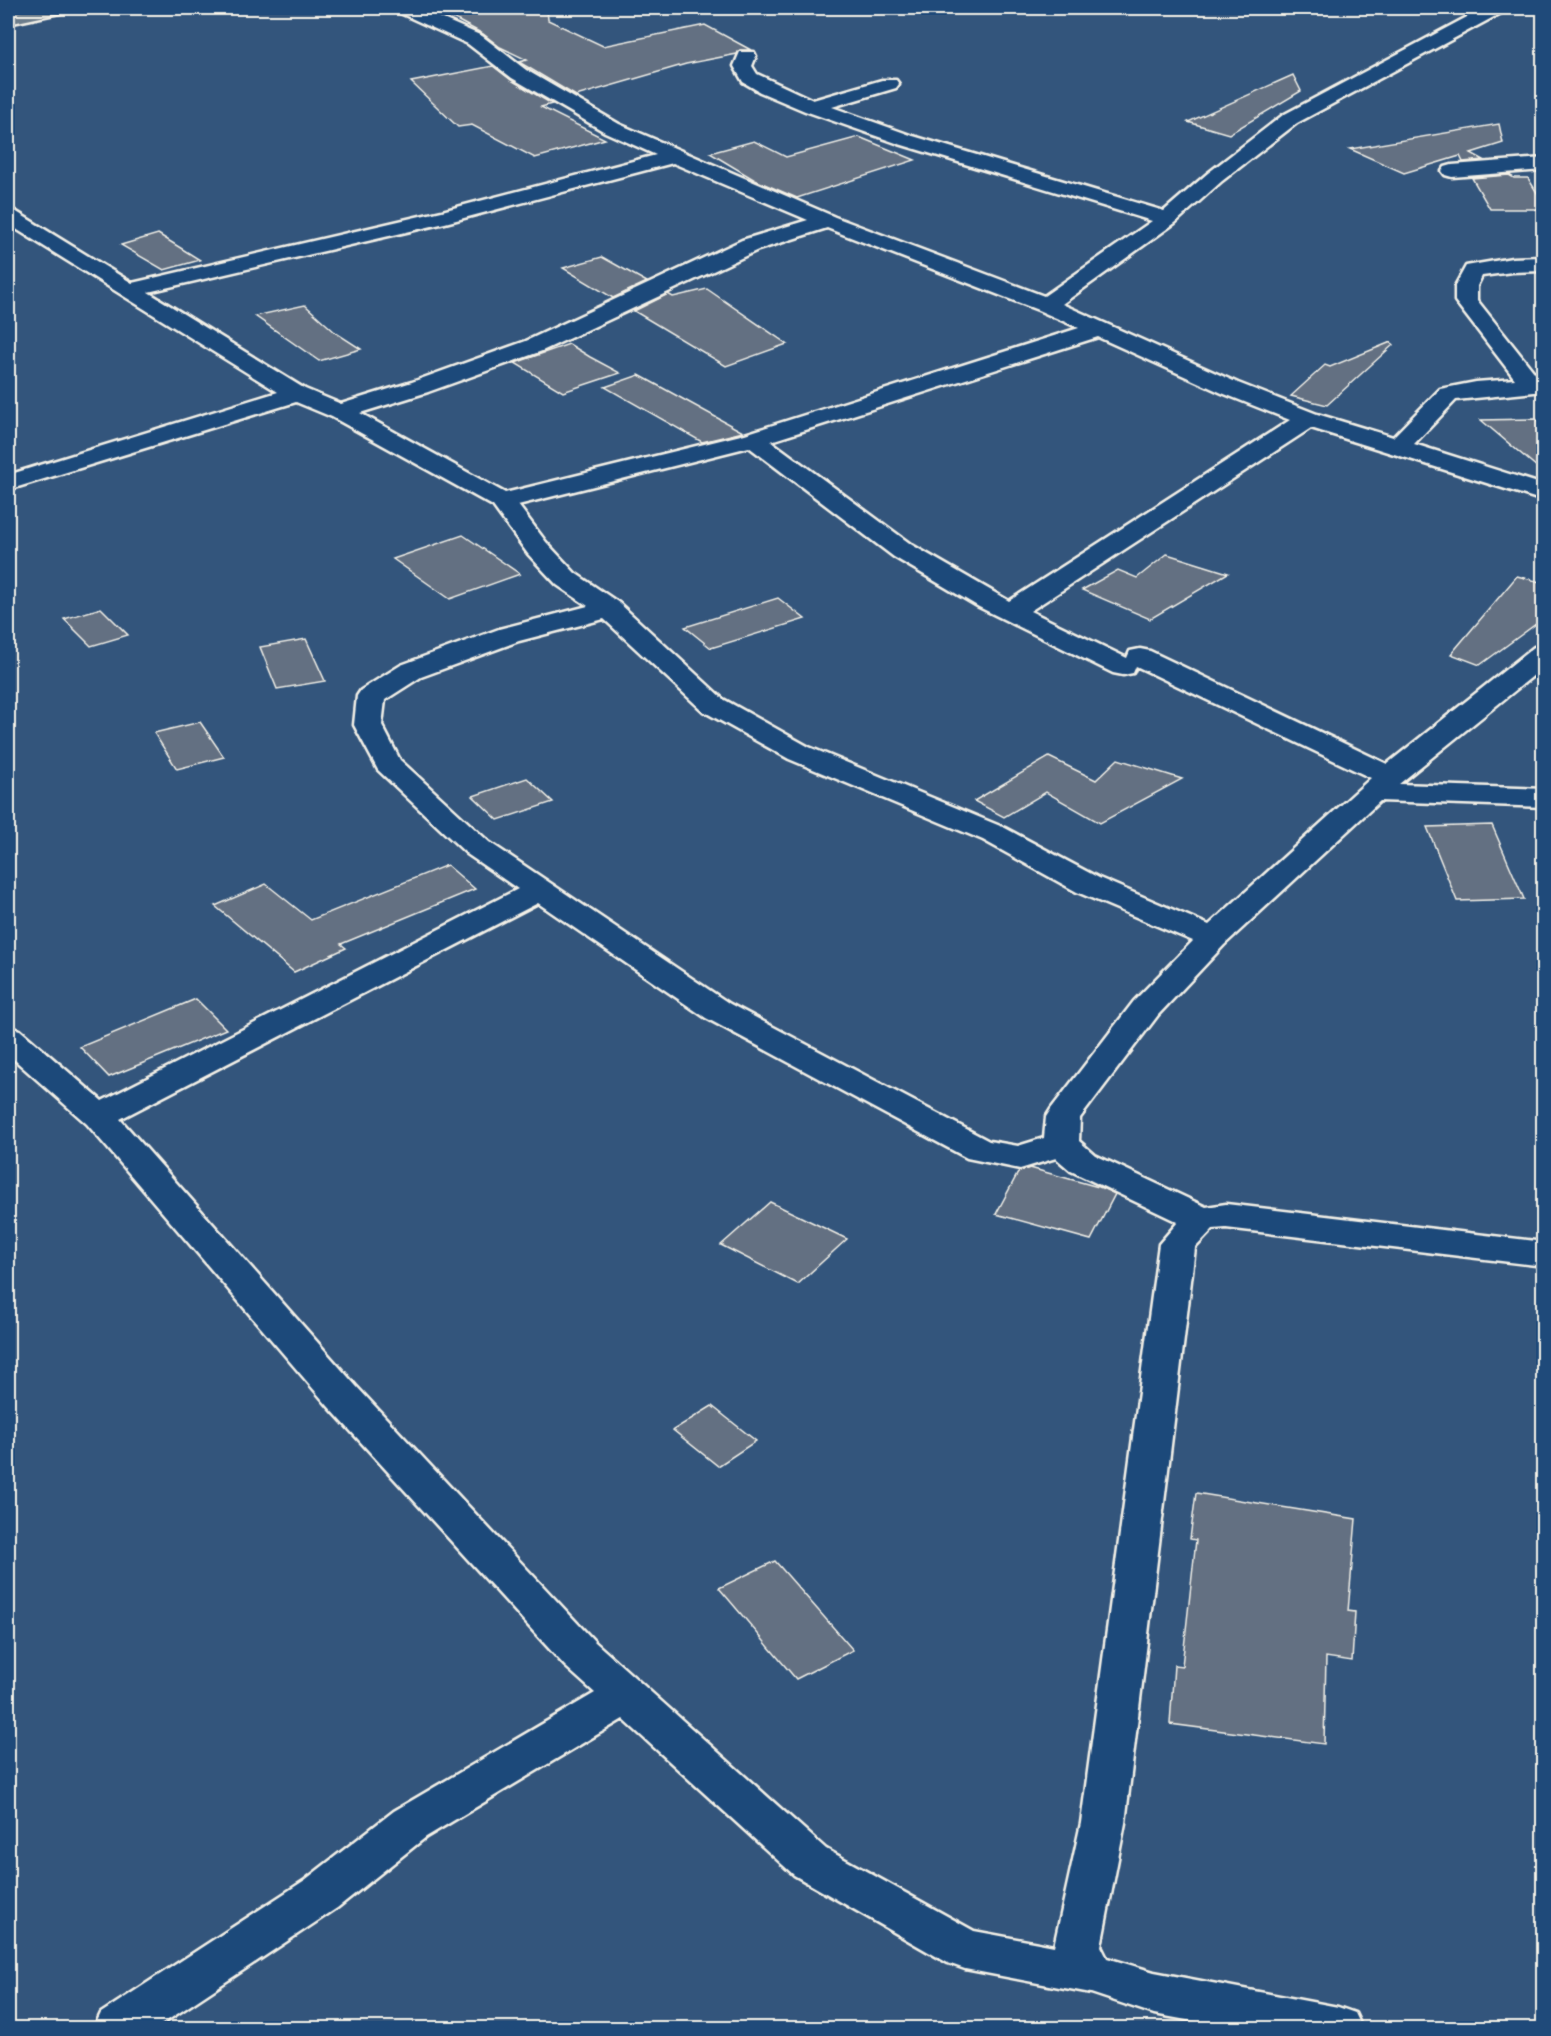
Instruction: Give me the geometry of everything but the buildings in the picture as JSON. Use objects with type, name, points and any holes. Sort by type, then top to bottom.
[{"type":"main road","points":[[8,19],[58,8]]},
{"type":"street","points":[[404,8],[475,40],[519,74],[612,128],[675,156],[828,221],[1046,305],[1230,388],[1308,419],[1544,494]]},
{"type":"street","points":[[1046,305],[1168,219],[1215,177],[1290,119],[1421,50],[1464,16],[1497,8]]},
{"type":"street","points":[[747,56],[743,66],[750,78],[767,88],[812,107],[906,140],[1168,219]]},
{"type":"street","points":[[812,107],[889,84]]},
{"type":"street","points":[[129,290],[445,217],[675,156]]},
{"type":"street","points":[[1452,171],[1544,164]]},
{"type":"street","points":[[8,215],[297,394],[340,412],[502,501],[537,548],[566,579],[609,609],[713,705],[799,753],[994,834],[1088,885],[1213,938]]},
{"type":"street","points":[[340,412],[420,387],[534,346],[750,245],[828,221]]},
{"type":"street","points":[[1538,384],[1466,301],[1466,286],[1474,271],[1512,265],[1544,264]]},
{"type":"street","points":[[502,501],[753,439],[1100,329]]},
{"type":"street","points":[[1396,447],[1448,394],[1538,384]]},
{"type":"street","points":[[8,483],[297,394]]},
{"type":"street","points":[[1010,612],[1308,419]]},
{"type":"street","points":[[753,439],[903,551],[1010,612],[1131,662],[1382,784],[1544,798]]},
{"type":"street","points":[[609,609],[498,639],[411,671],[371,696],[368,725],[388,764],[478,848],[718,1011],[980,1150],[1020,1158],[1061,1144]]},
{"type":"street","points":[[1061,1144],[1063,1117],[1146,1008],[1213,938],[1382,784],[1544,653]]},
{"type":"street","points":[[99,1116],[540,890]]},
{"type":"street","points":[[8,1037],[99,1116],[342,1396],[580,1654],[810,1862],[966,1949],[1091,1973],[1154,1993],[1338,2028]]},
{"type":"street","points":[[1061,1144],[1083,1163],[1202,1219],[1226,1216],[1544,1254]]},
{"type":"street","points":[[1091,1973],[1077,1947],[1103,1823],[1177,1244],[1202,1219]]},
{"type":"street","points":[[118,2028],[321,1894],[410,1824],[626,1696]]}]
